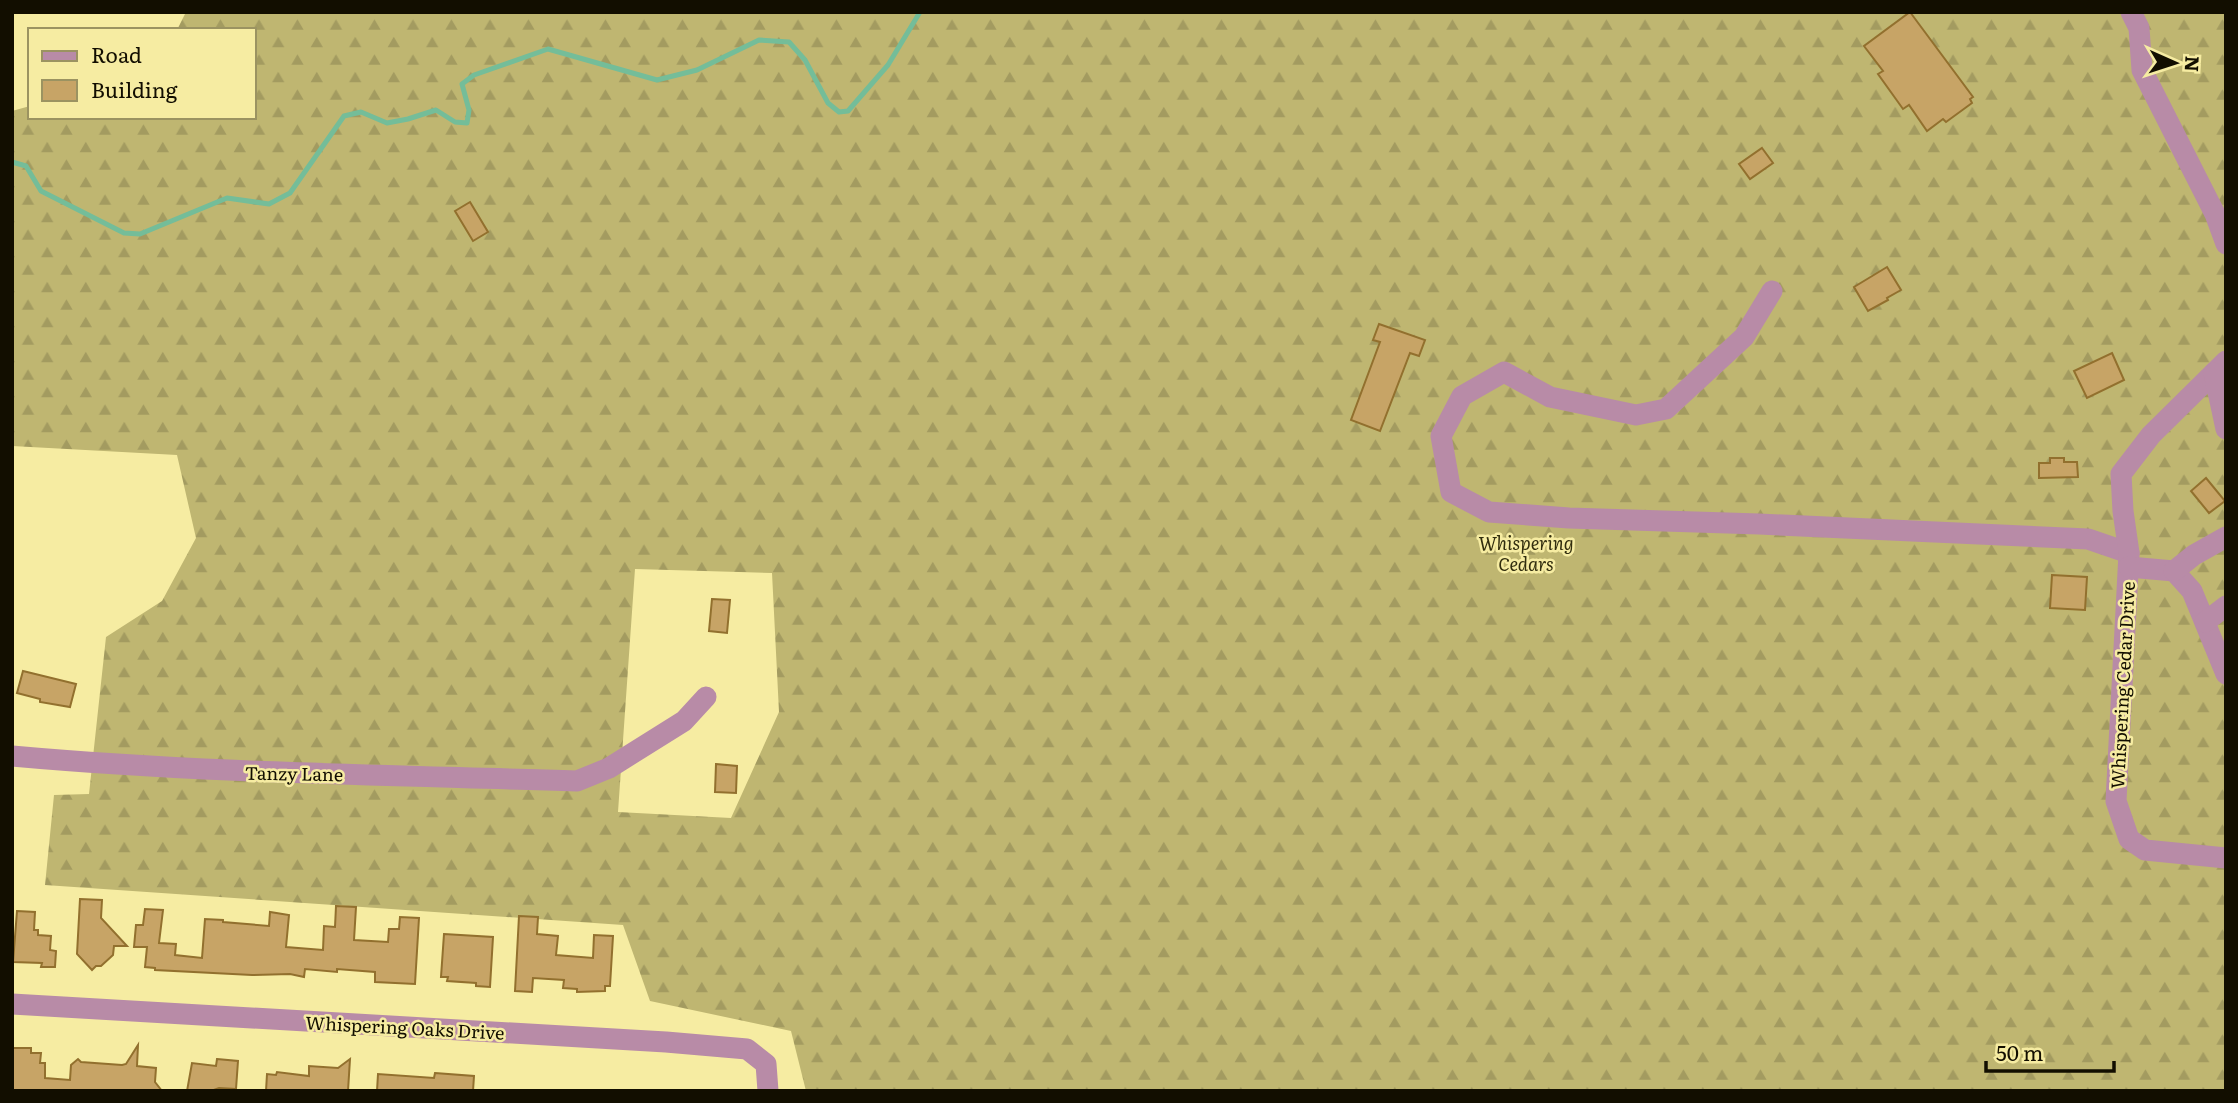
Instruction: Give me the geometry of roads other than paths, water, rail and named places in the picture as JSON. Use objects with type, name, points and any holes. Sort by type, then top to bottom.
[{"type":"street","points":[[2131,12],[2139,28],[2142,70],[2215,214],[2226,244]]},
{"type":"street","points":[[1772,291],[1744,337],[1666,409],[1636,415],[1550,397],[1504,372],[1462,396],[1441,436],[1451,492],[1489,512],[2088,540],[2129,560],[2174,571],[2192,591],[2226,674]]},
{"type":"street","points":[[2220,367],[2226,429]]},
{"type":"street","name":"Whispering Cedar Drive","points":[[2220,367],[2151,435],[2121,474],[2129,560],[2116,801],[2129,839],[2145,850],[2226,858]]},
{"type":"street","points":[[2174,571],[2194,555],[2226,537]]},
{"type":"street","points":[[2206,622],[2226,606]]},
{"type":"street","name":"Tanzy Lane","points":[[12,756],[120,766],[286,774],[576,781],[609,768],[684,721],[706,697]]},
{"type":"street","name":"Whispering Oaks Drive","points":[[12,1004],[652,1041],[747,1049],[766,1064],[768,1091]]},
{"type":"waterway","points":[[12,162],[26,166],[41,191],[124,233],[140,234],[227,198],[269,204],[290,193],[344,116],[361,112],[387,123],[436,110],[455,122],[467,123],[469,110],[462,84],[474,75],[548,49],[657,80],[697,70],[759,40],[789,42],[805,60],[828,103],[839,112],[848,111],[888,65],[920,12]]},
{"type":"park label","name":"Whispering Cedars","points":[[1526,552]]}]
